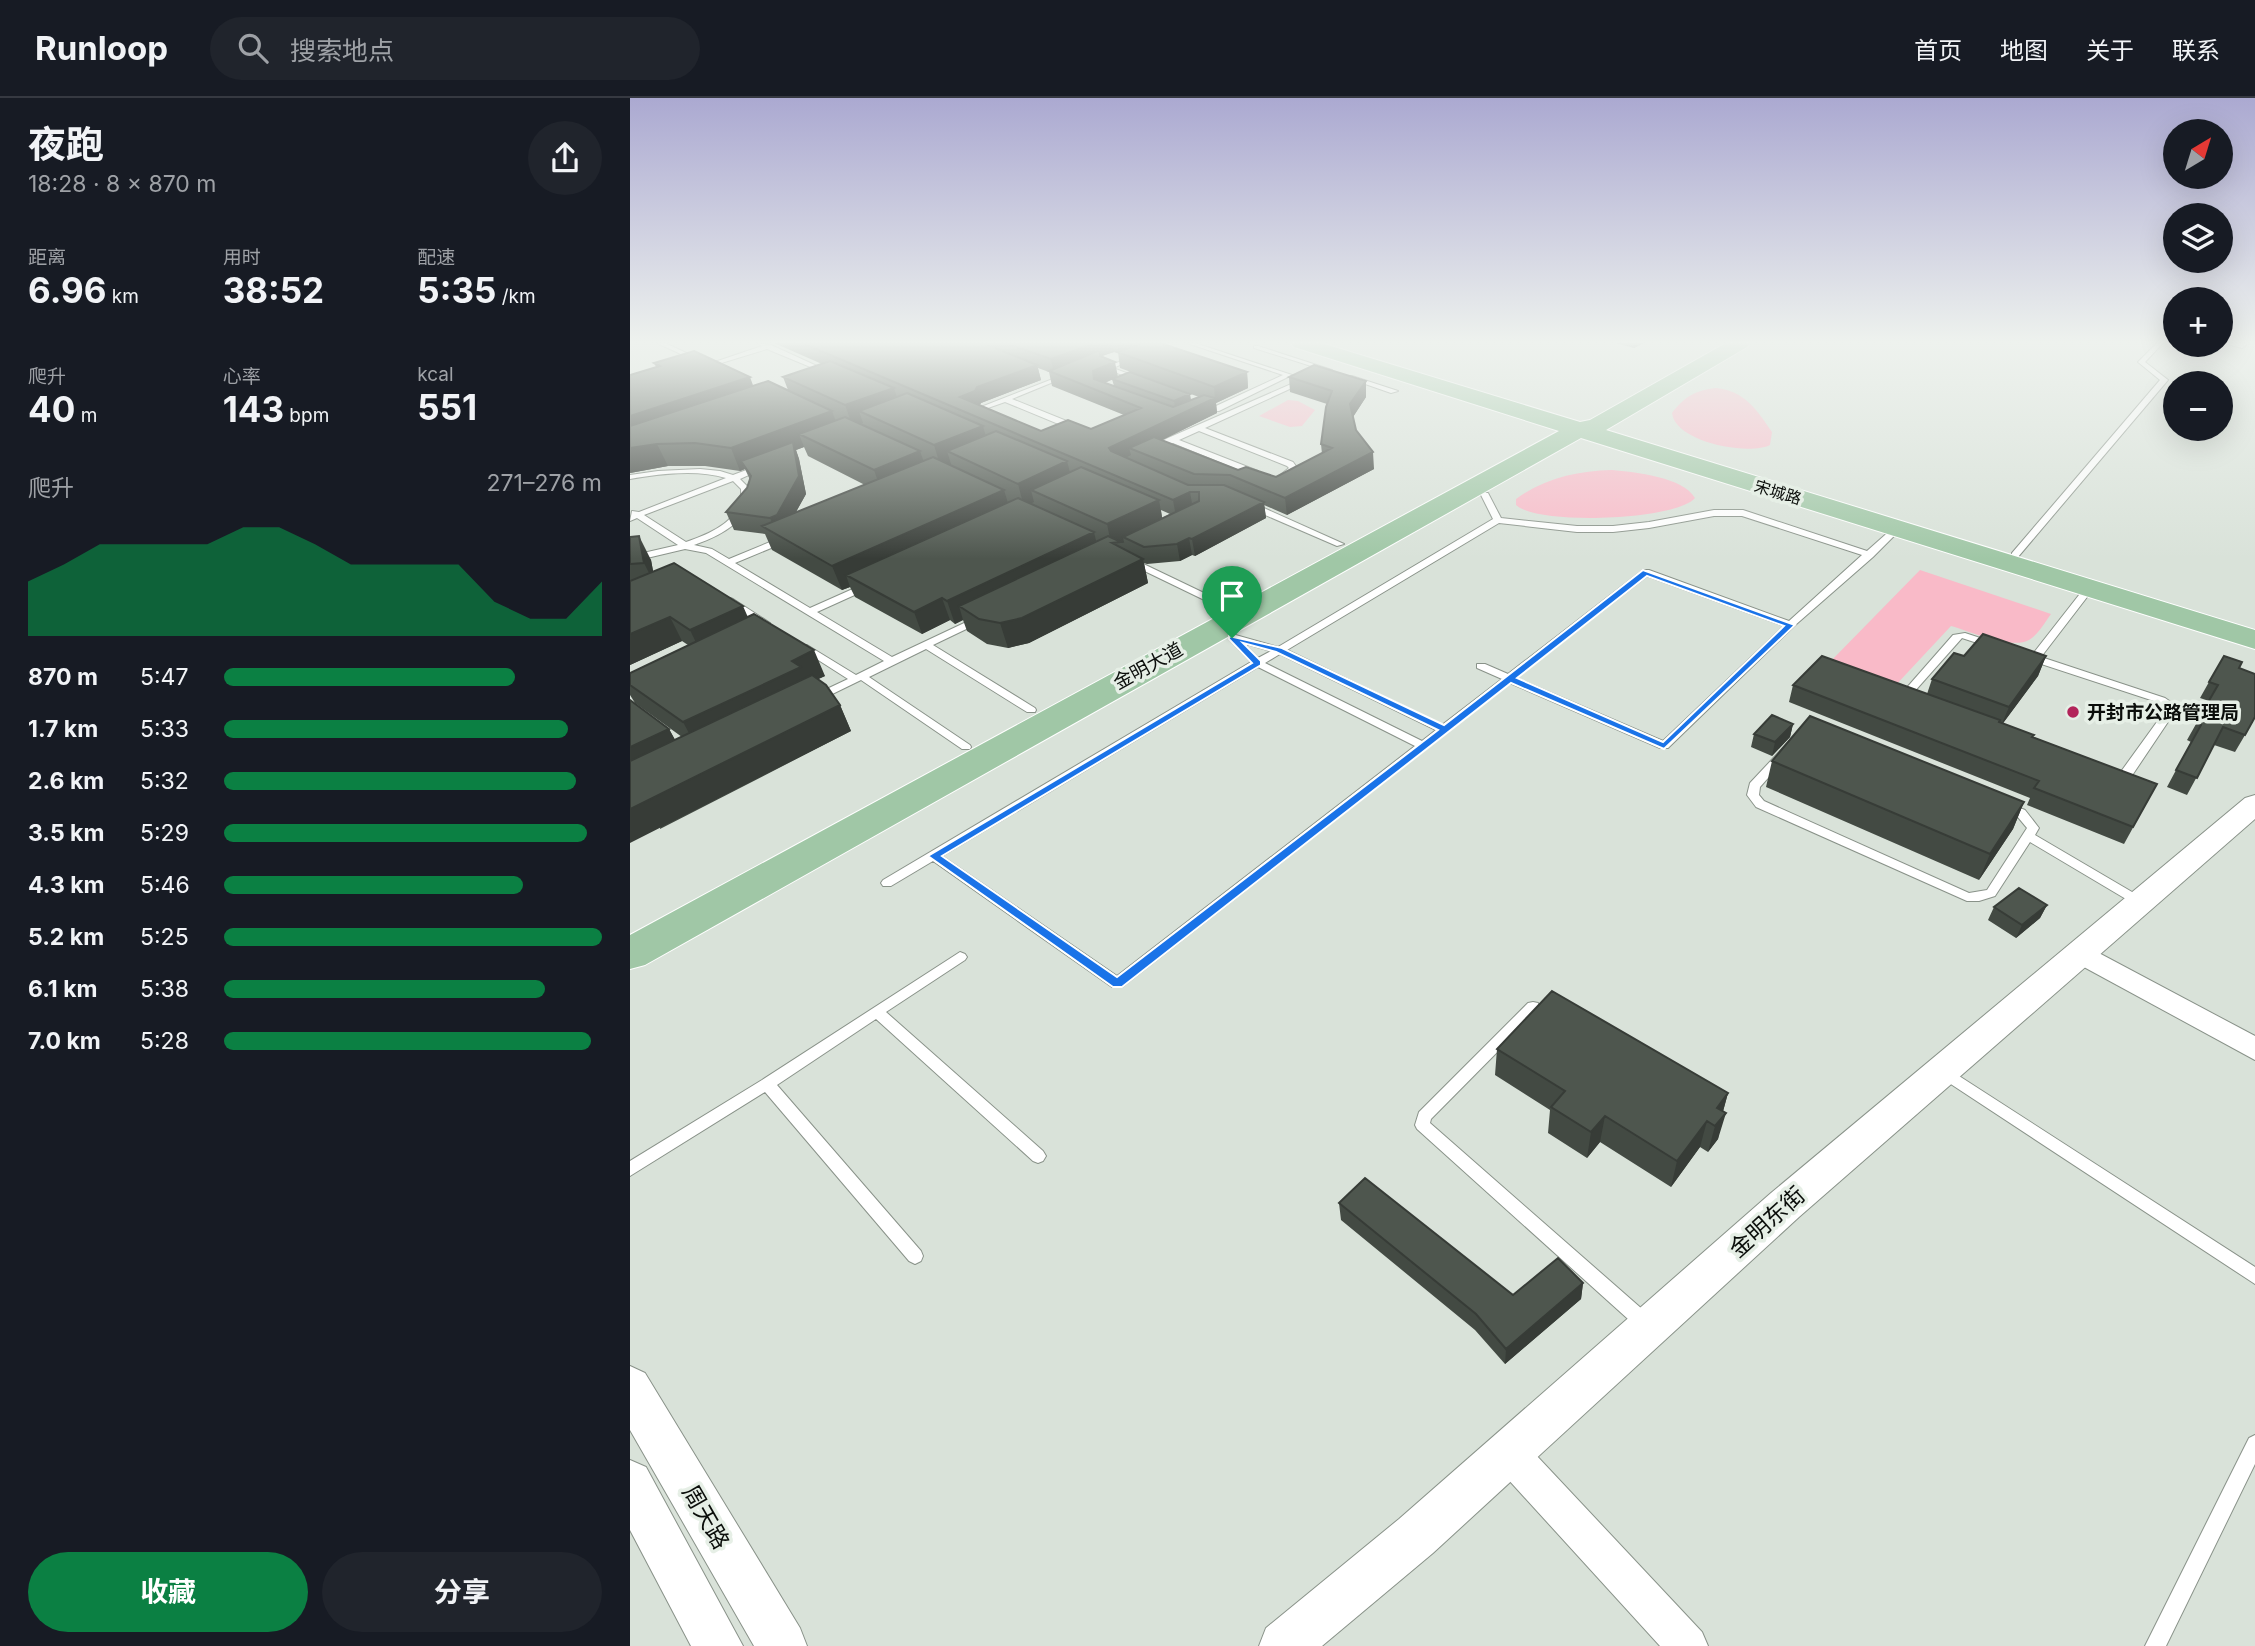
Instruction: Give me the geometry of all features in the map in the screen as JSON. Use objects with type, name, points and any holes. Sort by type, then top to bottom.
[{"type":"main road","name":"宋城路","points":[[1547,415],[2255,628]]},
{"type":"main road","name":"宋城路","points":[[1550,415],[2255,640]]},
{"type":"main road","name":"金明大道","points":[[630,954],[1225,624],[1592,415]]},
{"type":"main road","name":"金明大道","points":[[630,930],[1031,710],[1225,624],[1340,544],[1595,415]]},
{"type":"street","name":"金明东街","points":[[1284,1646],[1416,1536],[1785,1205],[2255,804]]},
{"type":"street","points":[[2080,953],[2255,1049]]},
{"type":"street","name":"周天路","points":[[630,1388],[782,1646]]},
{"type":"street","points":[[1509,1453],[1688,1646]]},
{"type":"street","points":[[630,1483],[718,1646]]},
{"type":"lane","points":[[1044,415],[1090,434]]},
{"type":"lane","points":[[1132,470],[1119,465],[1227,415]]},
{"type":"lane","points":[[2015,555],[2134,415]]},
{"type":"lane","points":[[1198,428],[1292,466],[1290,473],[1278,478]]},
{"type":"lane","points":[[1171,440],[1266,477]]},
{"type":"lane","points":[[633,514],[770,465]]},
{"type":"lane","points":[[630,477],[690,471],[715,473],[733,479],[745,488],[747,500],[744,507],[720,529],[669,554],[670,562]]},
{"type":"lane","points":[[1485,495],[1498,520]]},
{"type":"lane","points":[[1241,501],[1340,544]]},
{"type":"lane","points":[[887,883],[1498,520],[1577,529],[1613,529],[1714,513],[1743,513],[1870,555]]},
{"type":"lane","points":[[633,514],[685,545],[709,551],[891,662]]},
{"type":"lane","points":[[1480,666],[1664,746],[1790,625],[1898,528]]},
{"type":"lane","points":[[728,563],[791,537]]},
{"type":"lane","points":[[630,559],[685,545]]},
{"type":"lane","points":[[1127,559],[1225,624],[1445,730]]},
{"type":"lane","points":[[934,856],[1117,983],[1646,572],[1790,625]]},
{"type":"lane","points":[[810,612],[882,579]]},
{"type":"lane","points":[[2035,658],[2089,588]]},
{"type":"lane","points":[[717,592],[775,628],[762,634]]},
{"type":"lane","points":[[806,703],[985,616]]},
{"type":"lane","points":[[1225,624],[1257,663],[1424,746]]},
{"type":"lane","points":[[1962,635],[2035,658],[2161,700],[2173,707],[2127,774],[2121,777],[1918,702],[1908,692],[1956,637],[1962,635]]},
{"type":"lane","points":[[798,643],[966,747]]},
{"type":"lane","points":[[926,645],[1031,710]]},
{"type":"lane","points":[[1825,734],[2021,813],[2033,828],[2028,836],[1991,893],[1967,897],[1760,804],[1753,795],[1754,786],[1798,738],[1825,734]]},
{"type":"lane","points":[[2028,836],[2140,902]]},
{"type":"lane","points":[[630,1169],[767,1084],[960,957]]},
{"type":"lane","points":[[1533,1007],[1424,1116],[1422,1125],[1650,1327]]},
{"type":"lane","points":[[877,1012],[1038,1156]]},
{"type":"lane","points":[[1942,1071],[2255,1276]]},
{"type":"lane","points":[[767,1084],[915,1256]]},
{"type":"lane","points":[[2155,1646],[2255,1444]]},
{"type":"shaded area","points":[[1311,415],[1302,426],[1290,427],[1259,416]]},
{"type":"shaded area","points":[[1673,415],[1760,415],[1772,432],[1770,445],[1746,449],[1714,444],[1685,432]]},
{"type":"shaded area","points":[[1612,470],[1670,480],[1689,491],[1695,498],[1663,511],[1607,518],[1551,516],[1529,512],[1516,505],[1516,499],[1550,481],[1574,474]]},
{"type":"shaded area","points":[[1920,570],[2051,614],[2035,635],[2021,642],[2001,641],[1951,626],[1894,687],[1826,666]]},
{"type":"building","points":[[663,415],[820,415],[731,448],[695,443],[630,448],[630,426]]},
{"type":"building","points":[[868,415],[958,415],[983,426],[934,445]]},
{"type":"building","points":[[973,415],[1003,415],[1041,431],[1068,420],[1091,429],[1124,415],[1178,415],[1109,448],[1188,485],[1224,485],[1264,502],[1177,544],[1144,547],[1123,537],[1199,501],[1199,492],[1190,492],[1173,500]]},
{"type":"building","points":[[1325,415],[1353,415],[1356,430],[1373,452],[1285,498],[1230,475],[1194,474],[1129,448],[1154,437],[1238,470],[1246,467],[1276,477],[1332,448],[1321,444]]},
{"type":"building","points":[[845,417],[920,451],[874,470],[799,434]]},
{"type":"building","points":[[996,431],[1067,461],[1018,484],[947,451]]},
{"type":"building","points":[[793,442],[799,476],[777,515],[770,518],[726,512],[747,488],[751,476],[741,461]]},
{"type":"building","points":[[933,457],[1004,490],[832,566],[762,526]]},
{"type":"building","points":[[1081,467],[1159,500],[1107,524],[1031,490]]},
{"type":"building","points":[[1018,498],[1094,532],[947,601],[942,598],[914,612],[846,575]]},
{"type":"building","points":[[639,536],[644,563],[630,564],[630,537]]},
{"type":"building","points":[[1108,536],[1121,542],[1112,543],[1143,559],[1022,618],[1000,623],[979,619],[959,606]]},
{"type":"building","points":[[674,563],[743,606],[690,630],[670,617],[630,634],[630,581]]},
{"type":"building","points":[[754,614],[814,650],[792,661],[801,667],[683,722],[630,685],[630,673]]},
{"type":"building","points":[[1983,634],[2046,656],[2009,707],[1932,679],[1954,653],[1964,656]]},
{"type":"building","points":[[1822,656],[2000,720],[1999,722],[2034,735],[2032,737],[2157,784],[2133,827],[2034,788],[2039,781],[1793,685]]},
{"type":"building","points":[[2224,656],[2242,662],[2239,668],[2255,674],[2255,717],[2245,735],[2223,727],[2197,778],[2176,770],[2201,725],[2196,723],[2218,685],[2209,682]]},
{"type":"building","points":[[812,675],[826,685],[840,705],[630,809],[630,761]]},
{"type":"building","points":[[630,700],[669,729],[630,747]]},
{"type":"building","points":[[1772,715],[1793,724],[1775,742],[1754,734]]},
{"type":"building","points":[[1810,716],[2024,802],[1990,854],[1772,761]]},
{"type":"building","points":[[2019,888],[2047,905],[2022,925],[1994,907]]},
{"type":"building","points":[[1552,991],[1728,1093],[1717,1108],[1726,1113],[1715,1126],[1707,1121],[1677,1161],[1605,1116],[1591,1132],[1551,1107],[1565,1091],[1497,1049]]},
{"type":"building","points":[[1365,1178],[1513,1295],[1558,1258],[1583,1283],[1506,1349],[1476,1314],[1339,1203]]},
{"type":"place","name":"开封市公路管理局","points":[[2073,712]]},
{"type":"route","points":[[1232,638],[1257,663],[934,856],[1117,983],[1510,679],[1646,572],[1790,625],[1664,746],[1510,679],[1445,730],[1279,650],[1232,638]]}]
